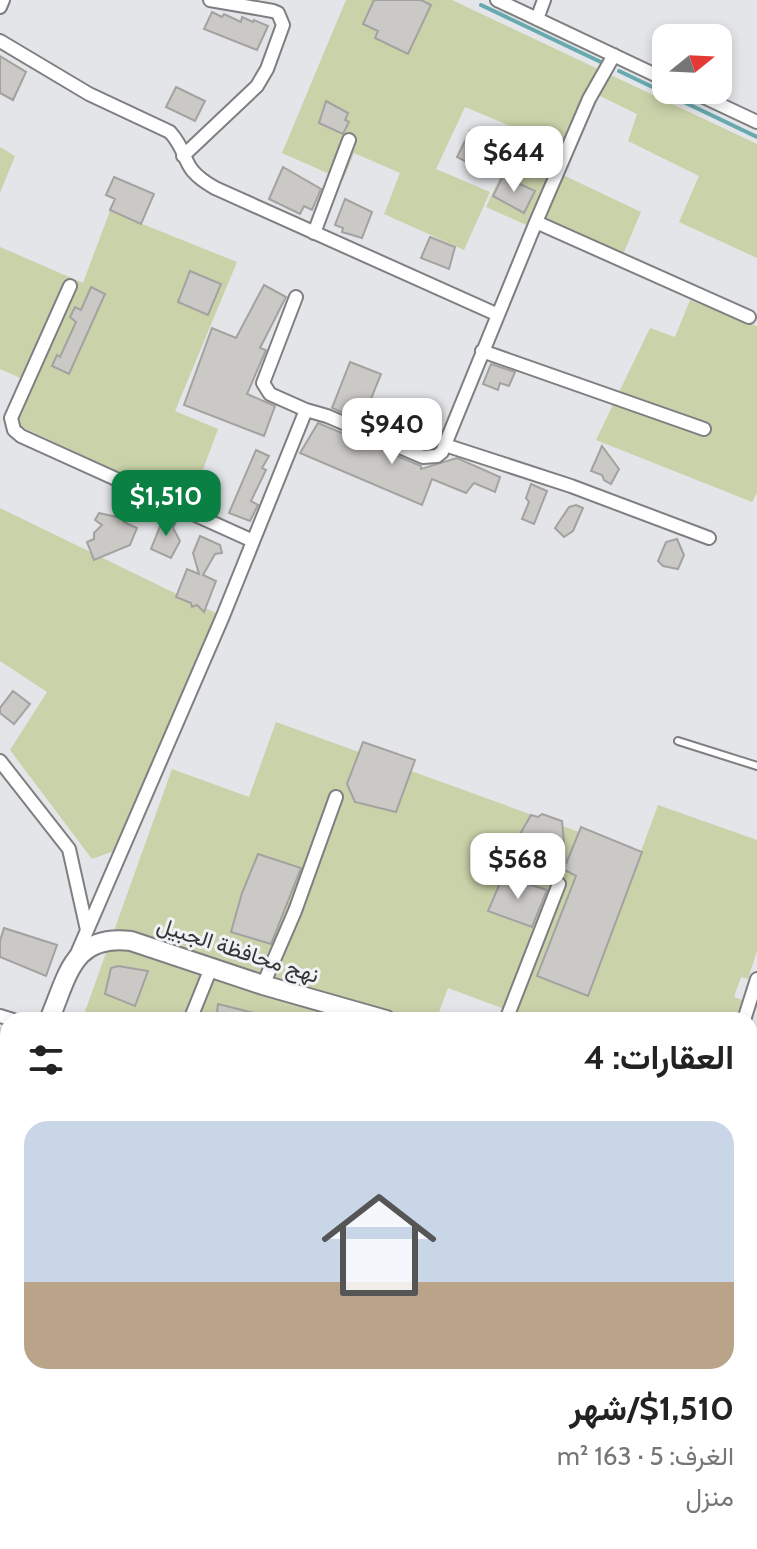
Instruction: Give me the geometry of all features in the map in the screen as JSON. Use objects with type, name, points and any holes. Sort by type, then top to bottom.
[{"type":"street","points":[[0,7],[3,0]]},
{"type":"street","points":[[183,156],[257,86],[267,69],[283,25],[278,13],[273,11],[210,0]]},
{"type":"street","points":[[497,0],[652,73]]},
{"type":"street","points":[[537,19],[544,0]]},
{"type":"street","points":[[0,41],[89,94],[170,132],[177,139],[186,164],[199,179],[496,314]]},
{"type":"street","points":[[296,297],[263,383],[270,394],[423,457],[437,456],[445,445],[496,314],[589,99],[614,55]]},
{"type":"street","points":[[719,104],[757,122]]},
{"type":"street","points":[[314,233],[349,140]]},
{"type":"street","points":[[536,222],[749,317]]},
{"type":"street","points":[[70,286],[11,418],[14,430],[21,436],[253,541]]},
{"type":"street","points":[[482,351],[704,429]]},
{"type":"street","points":[[52,1012],[162,761],[306,410]]},
{"type":"street","points":[[445,445],[571,486],[709,538]]},
{"type":"street","points":[[0,761],[69,849],[87,930]]},
{"type":"street","points":[[263,985],[295,911],[336,797]]},
{"type":"street","points":[[509,1012],[559,884]]},
{"type":"street","name":"نهج محافظة الجبيل","points":[[76,956],[93,945],[116,939],[131,941],[263,985],[358,1012]]},
{"type":"street","points":[[193,1012],[211,968]]},
{"type":"street","points":[[747,1012],[757,979]]},
{"type":"lane","points":[[678,741],[757,766]]},
{"type":"green space","points":[[346,0],[452,0],[652,94],[652,104],[672,104],[757,144],[757,258],[679,222],[699,176],[628,141],[637,114],[598,95],[563,175],[641,212],[618,266],[486,207],[522,131],[465,107],[436,169],[490,192],[464,250],[384,214],[400,173],[354,153],[343,180],[282,153]]},
{"type":"green space","points":[[0,147],[15,156],[0,193]]},
{"type":"green space","points":[[110,211],[237,262],[175,411],[218,429],[190,505],[9,421],[25,380],[0,369],[0,247],[83,283]]},
{"type":"green space","points":[[690,300],[757,326],[757,493],[752,502],[596,440],[650,328],[675,337]]},
{"type":"green space","points":[[0,508],[228,619],[117,850],[92,859],[10,750],[47,692],[0,661]]},
{"type":"green space","points":[[276,722],[640,854],[658,805],[757,840],[757,951],[748,979],[741,977],[734,997],[742,1000],[738,1012],[513,1012],[448,988],[439,1012],[85,1012],[172,769],[249,797]]},
{"type":"building","points":[[374,0],[421,0],[431,5],[408,54],[375,38],[378,31],[363,24]]},
{"type":"building","points":[[212,12],[241,22],[242,17],[268,26],[257,50],[204,29]]},
{"type":"building","points":[[0,56],[26,72],[13,100],[0,93]]},
{"type":"building","points":[[176,87],[205,101],[195,121],[166,107]]},
{"type":"building","points":[[326,101],[348,113],[345,120],[349,122],[343,134],[319,123]]},
{"type":"building","points":[[478,129],[500,140],[496,150],[500,152],[491,170],[469,159],[467,162],[457,157],[470,131],[475,134]]},
{"type":"building","points":[[283,167],[321,189],[312,210],[304,206],[300,214],[269,199]]},
{"type":"building","points":[[503,176],[535,191],[524,213],[493,196]]},
{"type":"building","points":[[114,177],[154,194],[141,224],[110,210],[115,199],[106,195]]},
{"type":"building","points":[[345,199],[372,212],[362,238],[342,232],[343,228],[335,225]]},
{"type":"building","points":[[430,237],[455,247],[449,269],[421,258]]},
{"type":"building","points":[[190,271],[221,284],[208,315],[178,302]]},
{"type":"building","points":[[264,285],[286,297],[260,348],[266,350],[247,394],[275,406],[264,436],[184,405],[212,328],[236,338]]},
{"type":"building","points":[[91,287],[105,294],[69,374],[52,366],[57,355],[60,357],[76,322],[70,317],[75,307],[81,310]]},
{"type":"building","points":[[350,362],[381,374],[362,421],[332,408]]},
{"type":"building","points":[[491,364],[515,372],[509,386],[500,383],[498,390],[483,384]]},
{"type":"building","points":[[318,423],[421,466],[421,469],[457,458],[500,477],[495,492],[474,483],[466,493],[432,479],[422,505],[300,453]]},
{"type":"building","points":[[602,446],[619,469],[611,484],[602,475],[591,471]]},
{"type":"building","points":[[256,450],[269,456],[262,468],[266,470],[251,501],[258,505],[250,521],[229,513]]},
{"type":"building","points":[[531,484],[547,491],[534,524],[522,519],[529,502],[526,498]]},
{"type":"building","points":[[576,505],[583,508],[573,531],[564,537],[555,528],[569,507]]},
{"type":"building","points":[[99,513],[117,517],[134,513],[124,522],[137,528],[130,545],[94,560],[87,542],[94,539],[94,533],[102,525],[95,520]]},
{"type":"building","points":[[165,514],[177,519],[173,528],[180,541],[171,558],[151,549]]},
{"type":"building","points":[[200,536],[220,545],[222,553],[215,554],[203,575],[216,581],[204,612],[197,605],[192,607],[191,603],[176,597],[187,569],[199,574],[193,553]]},
{"type":"building","points":[[677,539],[684,555],[678,569],[663,566],[658,561],[666,542]]},
{"type":"building","points":[[13,691],[30,704],[14,724],[0,713],[0,708]]},
{"type":"building","points":[[363,742],[415,760],[396,812],[355,802],[347,784]]},
{"type":"building","points":[[542,814],[562,821],[566,864],[581,827],[642,852],[588,996],[537,976],[576,876],[563,869],[565,866],[533,851],[540,842],[519,836],[531,815],[538,817]]},
{"type":"building","points":[[258,854],[301,868],[271,944],[231,932]]},
{"type":"building","points":[[503,876],[547,890],[532,927],[488,911]]},
{"type":"building","points":[[4,928],[57,945],[46,976],[0,957]]},
{"type":"building","points":[[118,966],[148,971],[135,1006],[105,994],[111,968]]},
{"type":"building","points":[[218,1004],[250,1012],[217,1012]]},
{"type":"waterway","points":[[481,5],[605,64]]},
{"type":"waterway","points":[[619,71],[757,137]]}]
